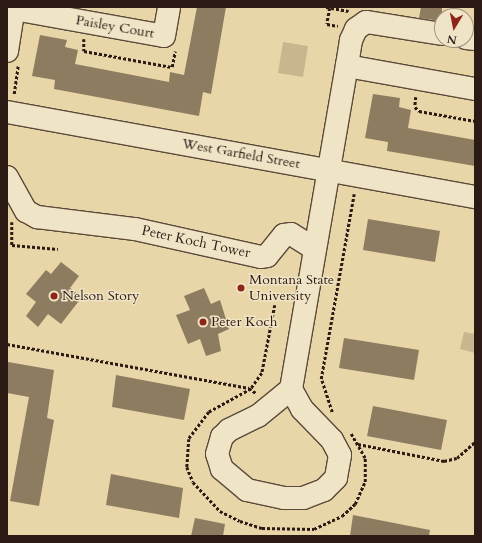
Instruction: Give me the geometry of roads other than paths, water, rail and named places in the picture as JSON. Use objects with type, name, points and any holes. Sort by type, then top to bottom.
[{"type":"street","name":"Paisley Court","points":[[13,56],[14,8],[164,36],[169,7]]},
{"type":"street","points":[[291,389],[273,405],[222,437],[217,454],[222,469],[248,490],[265,495],[303,498],[324,490],[336,478],[340,455],[332,440],[302,409],[291,389],[351,40],[356,29],[366,22],[434,33]]},
{"type":"street","points":[[347,66],[475,89]]},
{"type":"street","name":"West Garfield Street","points":[[9,113],[475,197]]},
{"type":"street","name":"Peter Koch Tower","points":[[7,177],[23,207],[37,216],[134,229],[261,257],[267,256],[284,235],[291,234],[315,249]]},
{"type":"place","name":"Montana State University","points":[[241,288]]},
{"type":"place","name":"Nelson Story","points":[[54,296]]},
{"type":"place","name":"Peter Koch","points":[[203,322]]}]
